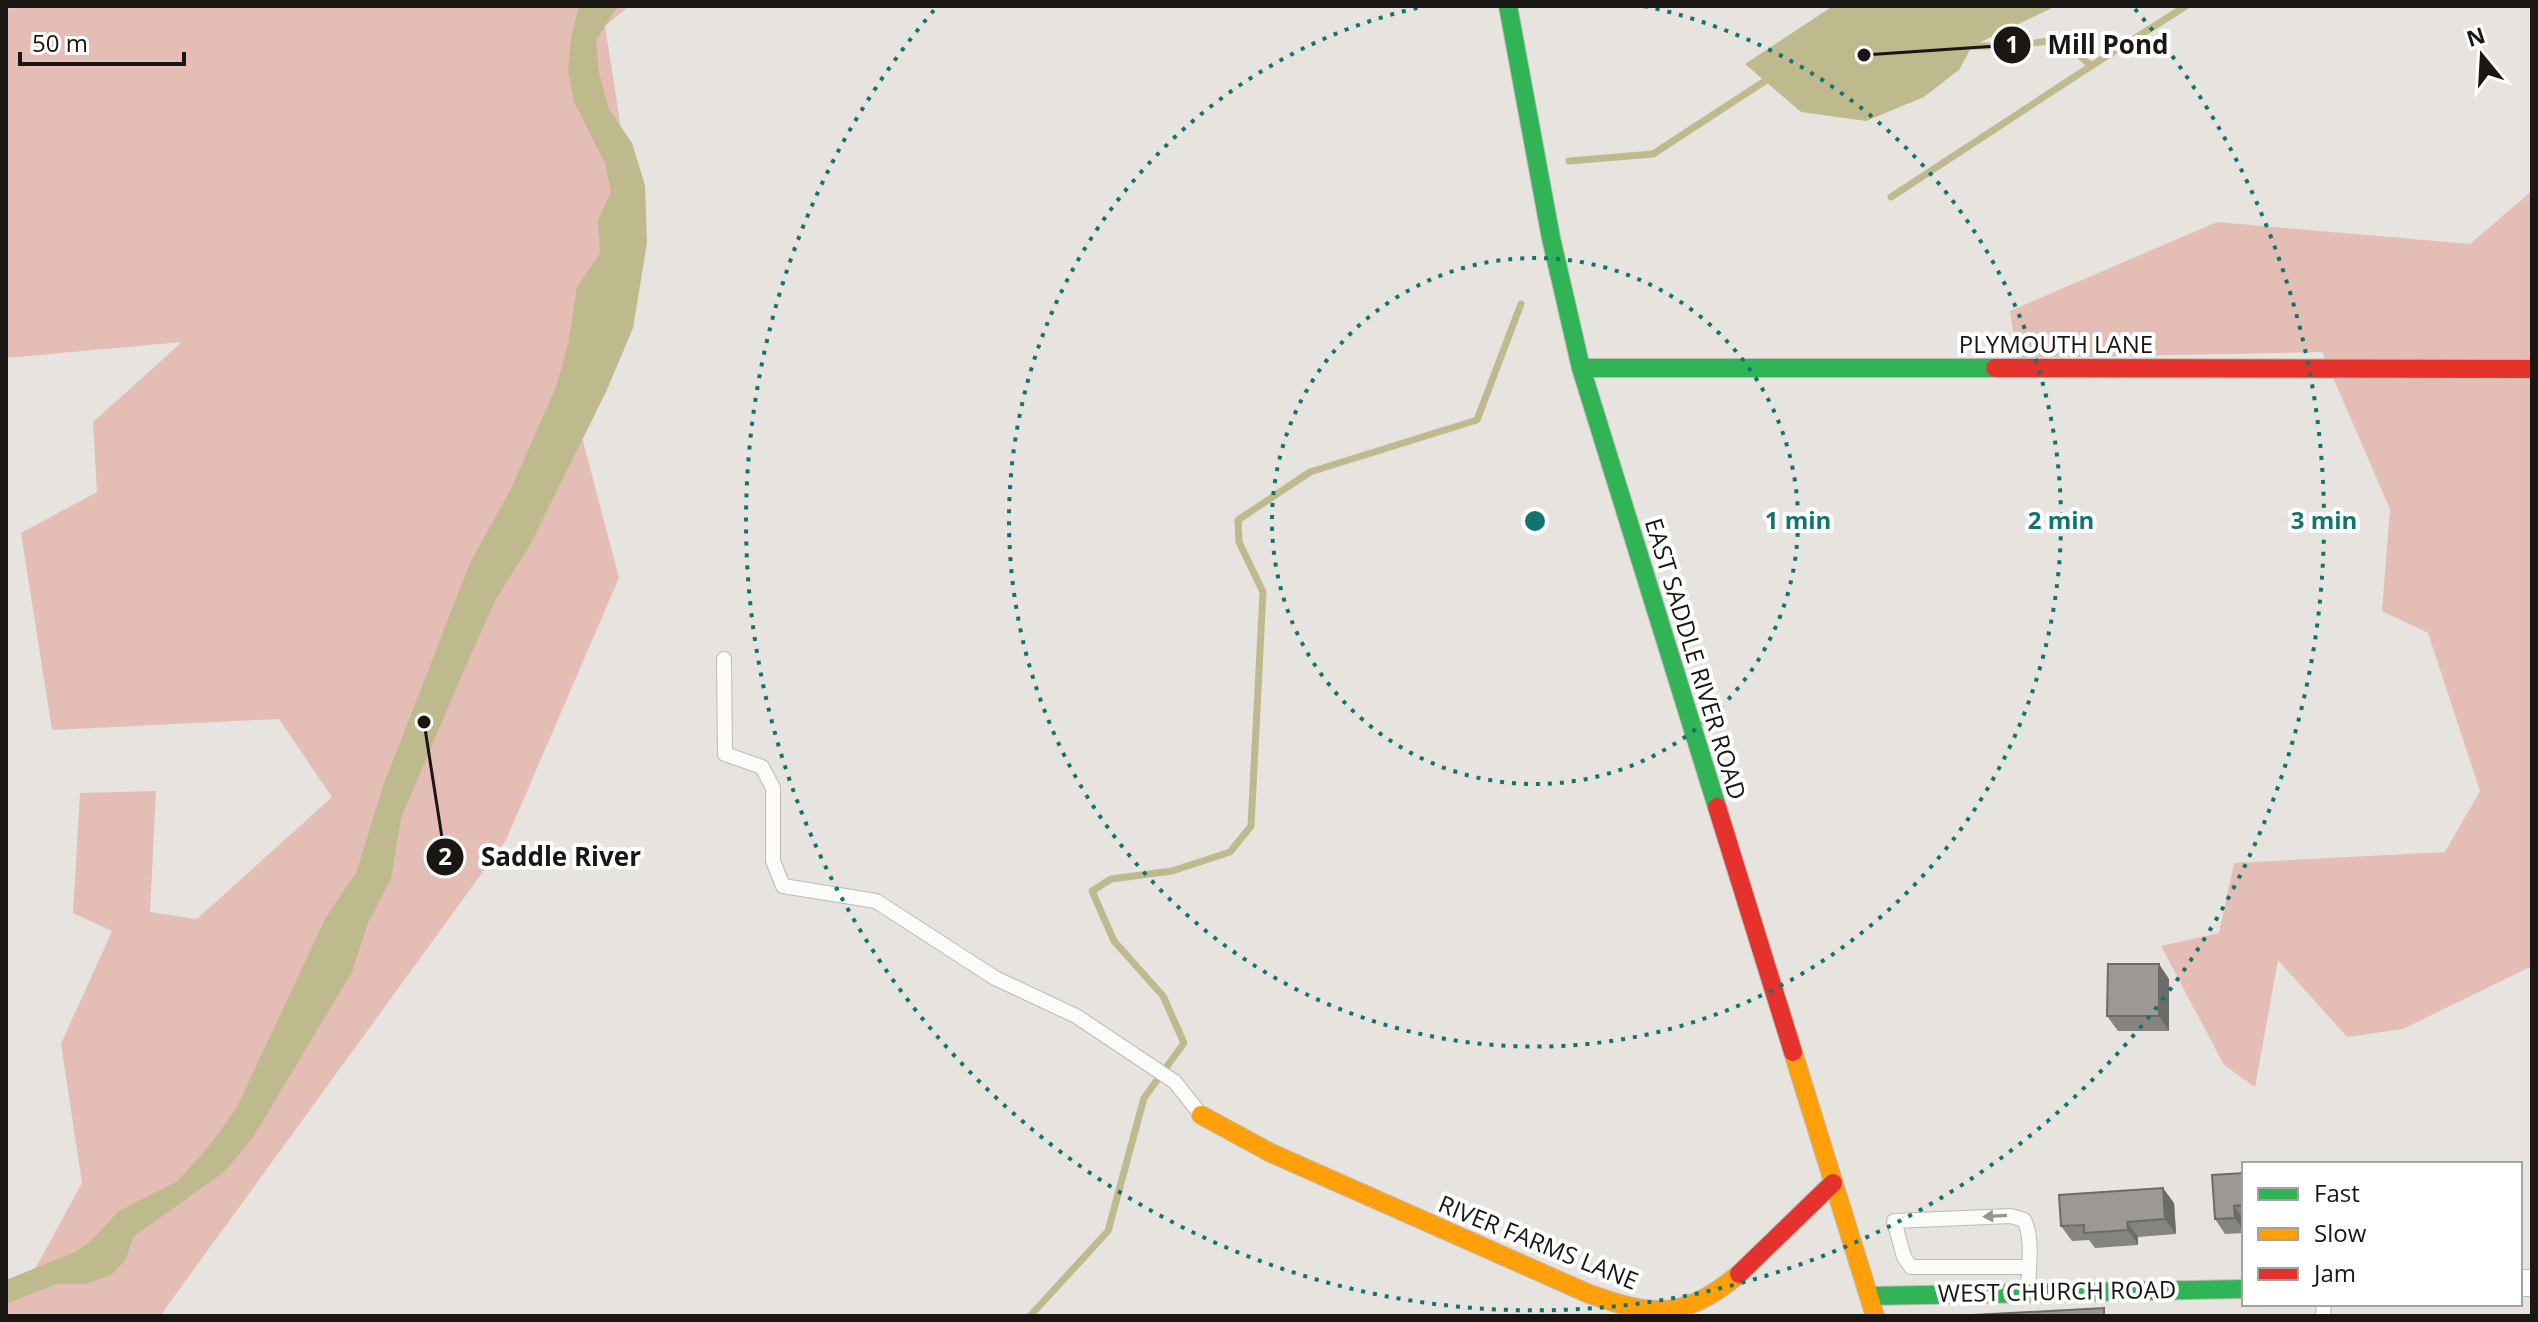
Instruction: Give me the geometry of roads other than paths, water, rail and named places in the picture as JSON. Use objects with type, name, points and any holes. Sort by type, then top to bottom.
[{"type":"street","name":"EAST SADDLE RIVER ROAD","points":[[1508,6],[1551,238],[1581,368],[1875,1316]]},
{"type":"street","name":"PLYMOUTH LANE","points":[[1581,368],[2532,369]]},
{"type":"street","name":"RIVER FARMS LANE","points":[[1201,1115],[1271,1153],[1587,1293],[1626,1308],[1657,1313],[1684,1309],[1713,1295],[1833,1183]]},
{"type":"street","name":"WEST CHURCH ROAD","points":[[1869,1296],[2028,1293],[2164,1297],[2242,1289]]},
{"type":"lane","points":[[724,659],[725,754],[762,767],[773,788],[773,861],[783,886],[876,901],[995,978],[1076,1016],[1175,1082],[1201,1115]]},
{"type":"lane","points":[[2028,1267],[1911,1267],[1904,1257],[1894,1221],[2011,1216],[2024,1220],[2028,1228],[2028,1267],[2028,1293]]},
{"type":"lane","points":[[1967,1268],[1968,1294]]},
{"type":"waterway","points":[[1971,46],[2013,46],[2062,39],[2091,66],[2186,6]]},
{"type":"waterway","points":[[1891,197],[2091,66]]},
{"type":"waterway","points":[[1569,161],[1653,154],[1765,81]]},
{"type":"waterway","points":[[1030,1316],[1108,1231],[1144,1098],[1184,1043],[1163,996],[1114,941],[1092,891],[1111,879],[1172,871],[1230,852],[1251,826],[1263,592],[1239,542],[1238,520],[1310,472],[1477,420],[1521,304]]},
{"type":"place","name":"Mill Pond","points":[[1864,55]]},
{"type":"place","name":"Saddle River","points":[[424,722]]}]
